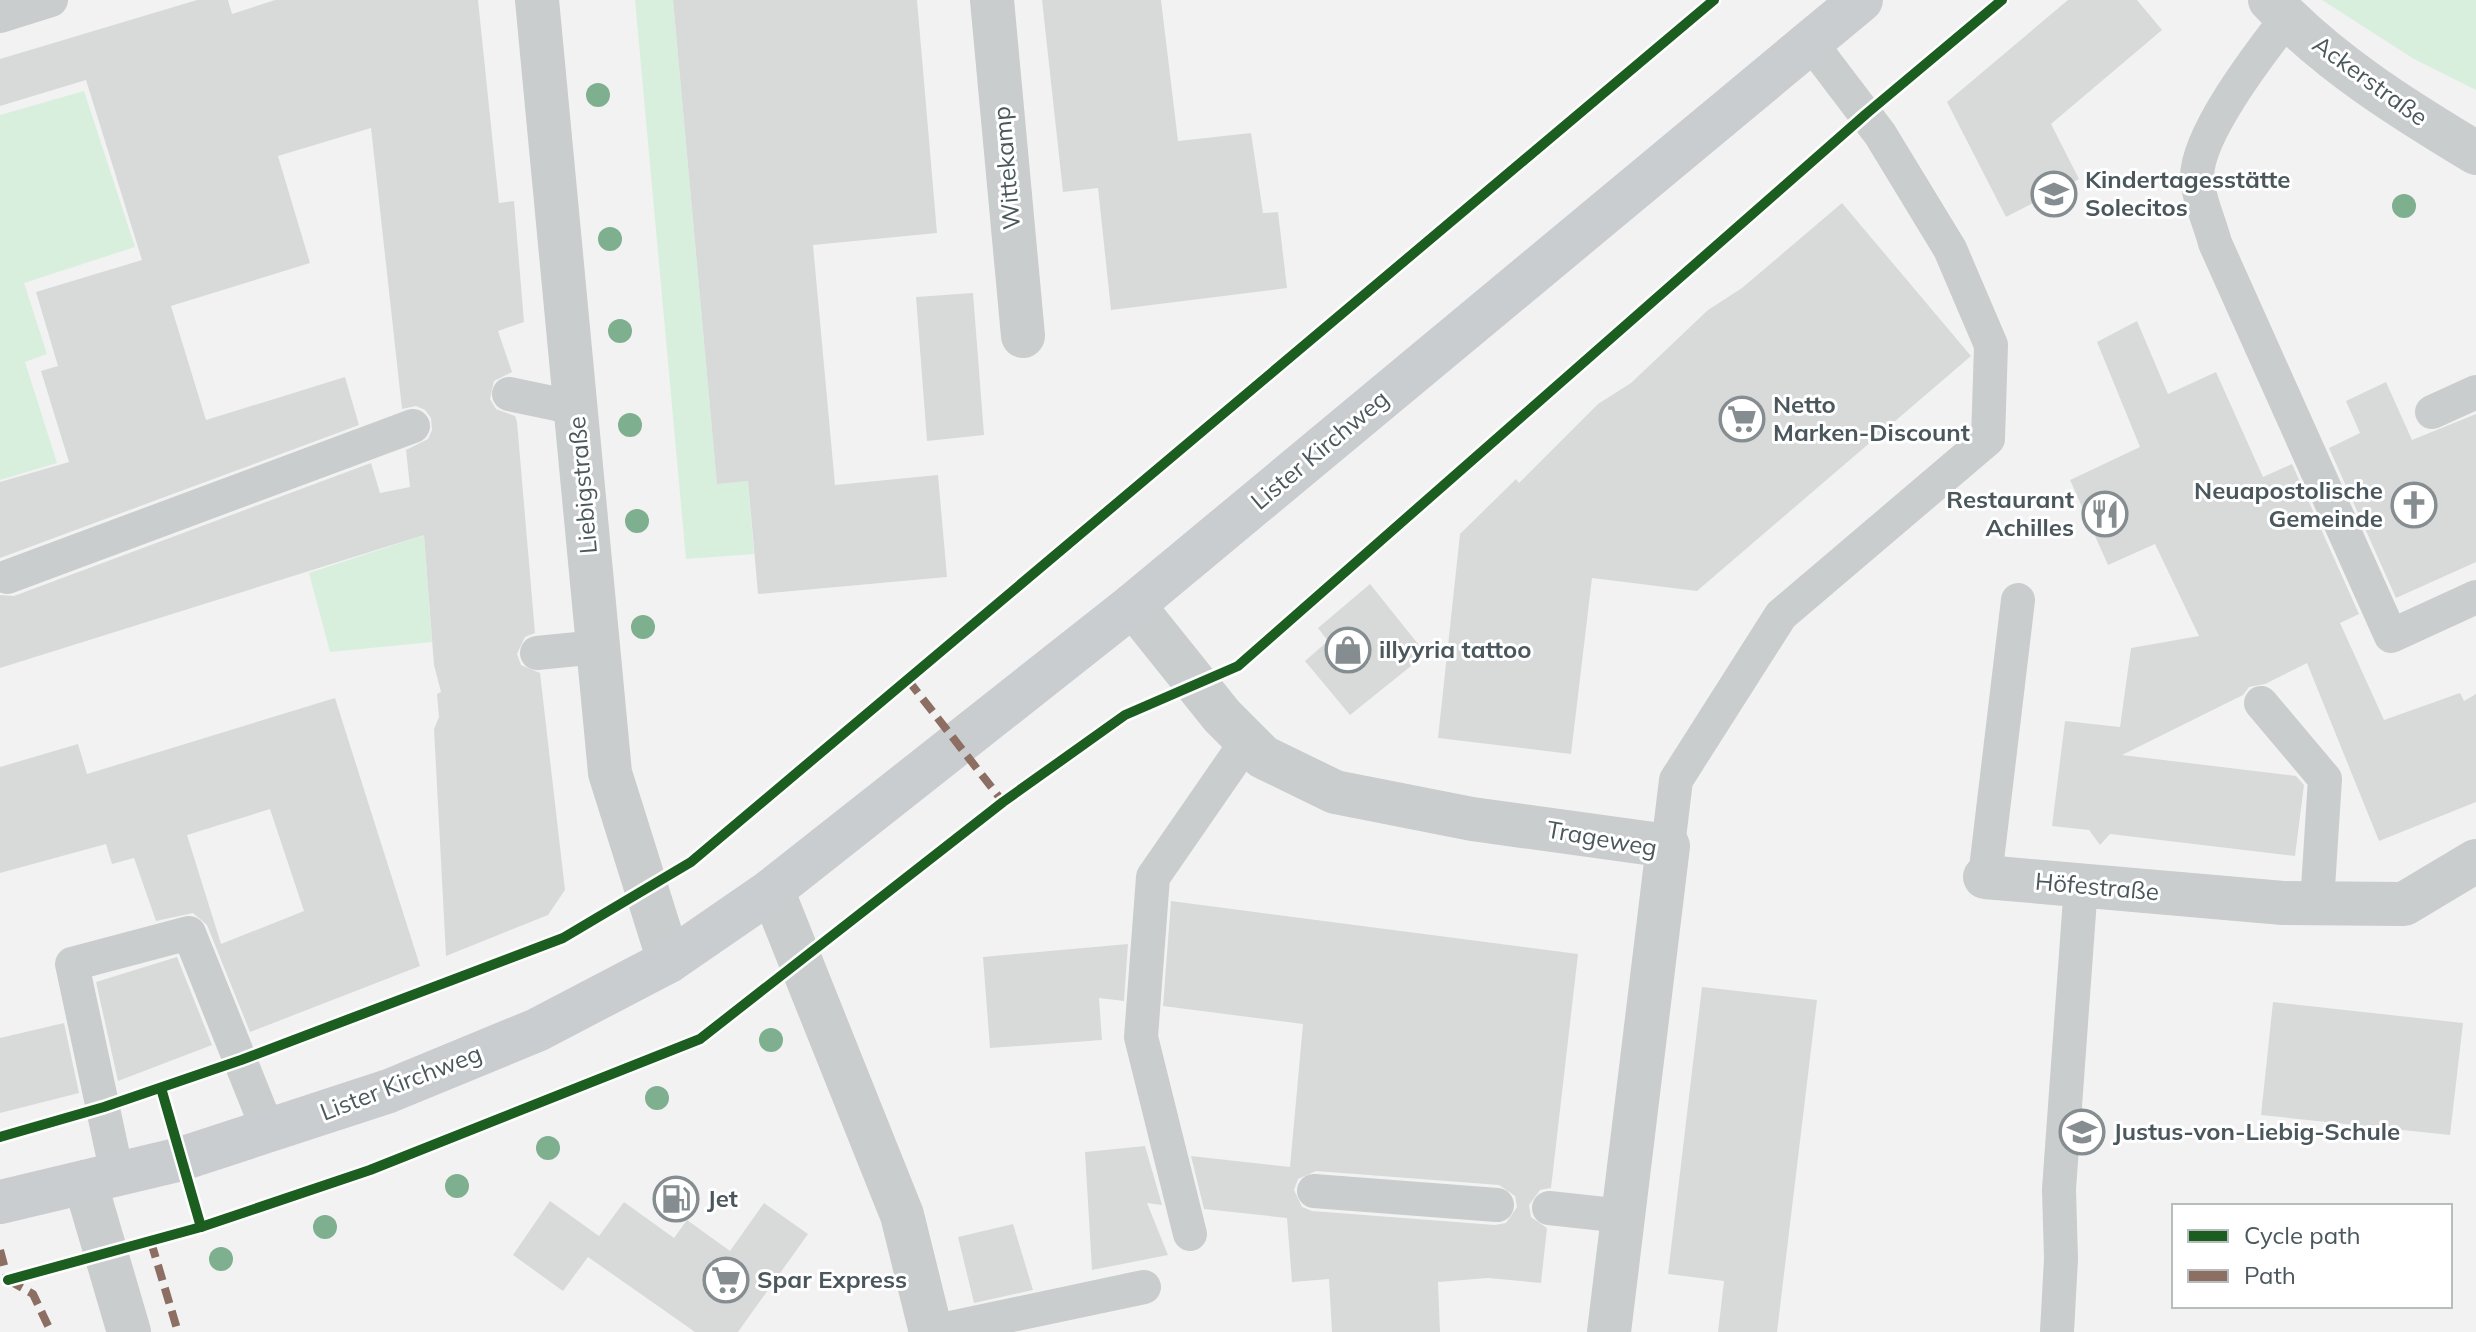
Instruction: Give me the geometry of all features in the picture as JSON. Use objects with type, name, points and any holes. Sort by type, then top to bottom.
[{"type":"street","name":"Liebigstraße","points":[[537,0],[610,773],[669,961]]},
{"type":"street","name":"Wittekamp","points":[[992,0],[1023,336]]},
{"type":"street","name":"Lister Kirchweg","points":[[0,1202],[181,1159],[389,1091],[537,1030],[669,961],[772,890],[1133,605],[1861,0]]},
{"type":"street","name":"Ackerstraße","points":[[2278,9],[2386,99],[2476,153]]},
{"type":"street","name":"Trageweg","points":[[1133,605],[1195,684],[1263,757],[1335,792],[1472,819],[1668,846],[1609,1332]]},
{"type":"street","name":"Höfestraße","points":[[1985,877],[2317,903],[2404,904],[2476,861]]},
{"type":"street","points":[[772,890],[902,1215],[931,1332]]},
{"type":"street","points":[[101,1178],[129,1332]]},
{"type":"lane","points":[[0,16],[51,0]]},
{"type":"lane","points":[[2278,9],[2251,65],[2200,152],[2197,180],[2215,243],[2391,636],[2476,597]]},
{"type":"lane","points":[[1668,846],[1676,780],[1781,615],[1988,439],[1991,345],[1950,249],[1880,134],[1810,42]]},
{"type":"lane","points":[[2432,412],[2476,392]]},
{"type":"lane","points":[[509,394],[576,408]]},
{"type":"lane","points":[[7,577],[413,426]]},
{"type":"lane","name":"Höfestraße","points":[[1985,877],[2018,600]]},
{"type":"lane","points":[[537,653],[598,647]]},
{"type":"lane","points":[[2261,703],[2325,779],[2317,903]]},
{"type":"lane","points":[[1190,1234],[1141,1037],[1153,877],[1247,741]]},
{"type":"lane","points":[[2057,1332],[2061,1259],[2059,1189],[2081,885]]},
{"type":"lane","points":[[101,1178],[72,964],[189,933],[268,1130]]},
{"type":"lane","points":[[1314,1191],[1497,1205]]},
{"type":"lane","points":[[1549,1208],[1623,1216]]},
{"type":"lane","points":[[931,1332],[1144,1287]]},
{"type":"green space","points":[[635,0],[673,0],[717,483],[748,481],[754,554],[686,559]]},
{"type":"green space","points":[[2322,0],[2476,0],[2476,90],[2414,59]]},
{"type":"green space","points":[[84,91],[135,247],[24,283],[47,354],[25,362],[57,463],[0,480],[0,115]]},
{"type":"green space","points":[[424,535],[432,642],[330,652],[309,573]]},
{"type":"building","points":[[197,0],[228,0],[232,14],[275,0],[478,0],[499,203],[514,201],[524,322],[498,331],[512,372],[494,381],[490,399],[496,409],[515,416],[517,422],[535,633],[525,637],[517,654],[521,665],[540,673],[565,890],[548,915],[446,956],[434,729],[439,717],[437,694],[441,692],[434,665],[424,535],[0,668],[0,595],[14,596],[371,463],[380,493],[410,487],[406,450],[428,439],[432,430],[431,418],[425,410],[416,406],[402,409],[371,128],[278,156],[310,263],[171,306],[206,420],[345,377],[359,425],[0,558],[0,482],[69,462],[41,371],[58,366],[36,292],[142,260],[86,80],[0,106],[0,59]]},
{"type":"building","points":[[673,0],[917,0],[937,233],[813,245],[835,485],[938,475],[947,577],[758,594],[748,481],[717,484]]},
{"type":"building","points":[[1042,0],[1161,0],[1178,141],[1251,133],[1263,213],[1278,212],[1287,288],[1111,310],[1098,188],[1063,192]]},
{"type":"building","points":[[2068,0],[2137,0],[2162,30],[2051,124],[2079,179],[2006,217],[1947,102]]},
{"type":"building","name":"Netto Marken-Discount","points":[[1842,203],[1971,356],[1697,591],[1592,578],[1571,754],[1438,738],[1460,534],[1516,479],[1519,483],[1598,404],[1631,383],[1708,310],[1742,288]]},
{"type":"building","points":[[973,293],[984,435],[927,441],[916,297]]},
{"type":"building","points":[[2137,321],[2168,394],[2216,372],[2263,477],[2292,464],[2359,614],[2340,623],[2384,720],[2460,693],[2464,701],[2476,694],[2476,802],[2379,841],[2307,663],[2265,684],[2249,687],[2243,695],[2122,755],[2296,776],[2304,785],[2295,856],[2110,834],[2100,845],[2089,830],[2052,826],[2065,721],[2120,727],[2131,648],[2199,636],[2155,544],[2108,565],[2070,480],[2140,447],[2097,342]]},
{"type":"building","name":"Neuapostolische Gemeinde","points":[[2386,382],[2412,440],[2476,414],[2476,562],[2396,598],[2329,448],[2360,433],[2346,401]]},
{"type":"building","name":"illyyria tattoo","points":[[1370,584],[1426,654],[1350,715],[1305,661],[1328,641],[1318,628]]},
{"type":"building","points":[[335,698],[420,966],[250,1032],[207,925],[193,913],[156,921],[134,858],[112,864],[106,844],[0,873],[0,767],[78,744],[87,774]],"holes":[[[270,809],[304,911],[221,944],[187,835]]]},
{"type":"building","points":[[1171,901],[1578,954],[1551,1188],[1540,1190],[1529,1205],[1531,1217],[1547,1228],[1541,1283],[1488,1278],[1438,1282],[1440,1332],[1332,1332],[1329,1279],[1292,1282],[1287,1218],[1204,1209],[1191,1156],[1290,1167],[1303,1024],[1163,1006]],"holes":[[[1316,1171],[1499,1185],[1515,1196],[1517,1207],[1506,1223],[1495,1225],[1312,1211],[1302,1207],[1294,1190],[1298,1179]]]},
{"type":"building","points":[[1128,944],[1124,1001],[1099,998],[1102,1040],[990,1048],[983,957]]},
{"type":"building","points":[[177,957],[212,1045],[118,1081],[96,982]]},
{"type":"building","points":[[1702,987],[1817,1000],[1777,1332],[1718,1332],[1724,1281],[1668,1274]]},
{"type":"building","points":[[2273,1002],[2463,1023],[2450,1135],[2261,1115]]},
{"type":"building","points":[[64,1023],[79,1093],[0,1113],[0,1038]]},
{"type":"building","points":[[1145,1146],[1162,1205],[1147,1203],[1168,1255],[1092,1270],[1085,1152]]},
{"type":"building","points":[[550,1201],[599,1236],[624,1202],[674,1238],[687,1220],[730,1251],[764,1203],[808,1234],[738,1332],[695,1332],[588,1257],[563,1291],[513,1255]]},
{"type":"building","points":[[1013,1224],[1033,1290],[974,1303],[958,1237]]},
{"type":"marked path","points":[[908,680],[1003,802]]},
{"type":"marked path","points":[[151,1242],[178,1332]]},
{"type":"marked path","points":[[0,1250],[8,1280]]},
{"type":"marked path","points":[[8,1280],[33,1294],[51,1332]]},
{"type":"cycle path","points":[[0,1137],[104,1107],[241,1060],[563,938],[691,862],[1714,0]]},
{"type":"cycle path","points":[[8,1280],[201,1227],[370,1170],[700,1039],[1003,802],[1125,715],[1238,666],[1866,114],[2002,0]]},
{"type":"cycle path","points":[[161,1088],[201,1227]]},
{"type":"place","name":"Kindertagesstätte Solecitos","points":[[2054,194]]},
{"type":"place","name":"Netto Marken-Discount","points":[[1742,419]]},
{"type":"place","name":"Neuapostolische Gemeinde","points":[[2414,505]]},
{"type":"place","name":"Restaurant Achilles","points":[[2105,514]]},
{"type":"place","name":"illyyria tattoo","points":[[1348,650]]},
{"type":"place","name":"Justus-von-Liebig-Schule","points":[[2082,1132]]},
{"type":"place","name":"Jet","points":[[676,1199]]},
{"type":"place","name":"Spar Express","points":[[726,1280]]}]
